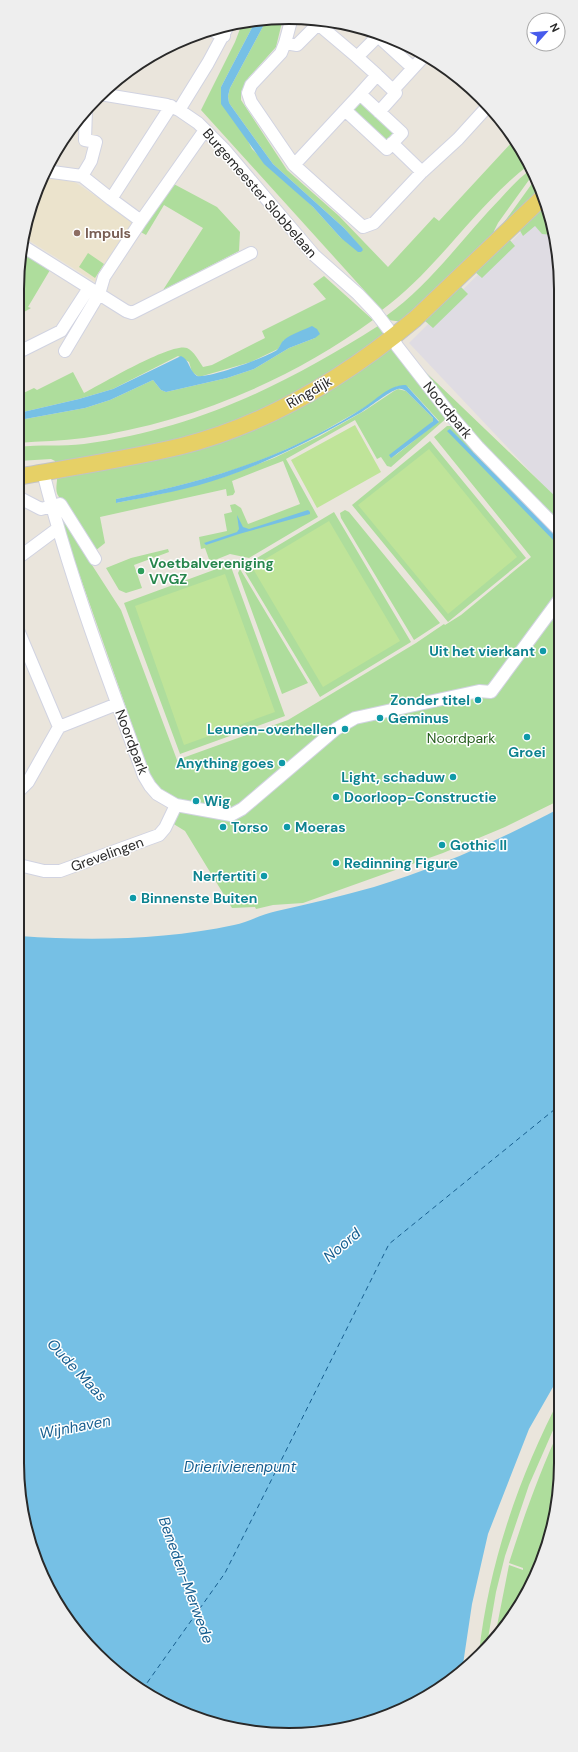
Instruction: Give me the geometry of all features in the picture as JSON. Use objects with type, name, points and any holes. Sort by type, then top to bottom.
[{"type":"main road","name":"Ringdijk","points":[[24,476],[163,450],[224,432],[273,412],[326,383],[392,338],[415,319],[539,201]]},
{"type":"street","points":[[290,24],[286,43],[281,53],[251,85],[248,93],[251,102],[294,165],[363,227],[374,223],[422,172],[458,140],[484,110]]},
{"type":"street","points":[[286,43],[297,45],[316,26]]},
{"type":"street","points":[[320,26],[336,38],[396,93],[379,112]]},
{"type":"street","points":[[110,198],[175,108],[225,32]]},
{"type":"street","points":[[357,57],[375,39]]},
{"type":"street","points":[[384,42],[413,68]]},
{"type":"street","points":[[393,90],[421,59]]},
{"type":"street","points":[[294,165],[377,75]]},
{"type":"street","points":[[345,110],[387,149],[402,133],[360,94]]},
{"type":"street","name":"Burgemeester Slobbelaan","points":[[109,95],[158,102],[175,108],[191,117],[227,153],[314,255],[358,294],[376,313],[384,323],[392,338]]},
{"type":"street","points":[[82,176],[91,161],[96,142],[85,140],[86,120]]},
{"type":"street","points":[[24,350],[61,331],[94,291],[205,130]]},
{"type":"street","points":[[392,143],[422,172]]},
{"type":"street","points":[[53,169],[82,176],[141,221]]},
{"type":"street","points":[[27,249],[126,311],[132,313],[251,253]]},
{"type":"street","points":[[65,351],[76,332],[94,291]]},
{"type":"street","points":[[61,331],[76,332]]},
{"type":"street","name":"Noordpark","points":[[392,338],[453,418],[478,447],[554,525]]},
{"type":"street","name":"Noordpark","points":[[42,472],[57,529],[76,587],[144,776],[157,794],[176,805],[231,815],[242,809],[336,729],[355,718],[479,691],[491,692],[554,607]]},
{"type":"street","points":[[24,500],[41,509],[51,505],[60,504],[95,559]]},
{"type":"street","points":[[24,554],[57,529]]},
{"type":"street","points":[[24,644],[59,727]]},
{"type":"street","points":[[24,786],[59,727],[117,704]]},
{"type":"street","name":"Grevelingen","points":[[24,866],[44,871],[60,871],[159,835],[165,828],[176,805]]},
{"type":"shaded area","name":"Impuls","points":[[49,177],[70,179],[135,222],[97,283],[28,240],[38,204]]},
{"type":"shaded area","points":[[542,211],[552,254],[554,289],[554,497],[409,343]]},
{"type":"green space","points":[[281,24],[276,47],[249,77],[241,92],[241,100],[287,170],[339,216],[388,267],[434,217],[439,221],[510,144],[525,168],[492,199],[421,276],[382,310],[201,110],[235,42],[240,28],[253,26],[221,87],[229,103],[228,96],[230,88],[264,25]],"holes":[[[229,103],[273,164],[344,228],[363,250],[341,238],[313,207],[252,149]]]},
{"type":"green space","points":[[359,98],[397,134],[388,144],[349,109]]},
{"type":"green space","points":[[527,172],[530,179],[498,223],[492,240],[403,322],[388,320],[386,316],[418,290],[520,178]]},
{"type":"green space","points":[[170,182],[217,207],[240,232],[239,251],[163,290],[203,228],[164,205],[146,235],[139,231]]},
{"type":"green space","points":[[532,184],[537,196],[500,228]]},
{"type":"green space","points":[[541,208],[548,235],[542,234],[535,226],[523,236],[519,229]]},
{"type":"green space","points":[[509,239],[515,246],[482,278],[475,272]]},
{"type":"green space","points":[[88,253],[104,264],[95,278],[79,267]]},
{"type":"green space","points":[[26,254],[50,270],[28,307],[31,308],[24,312]]},
{"type":"green space","points":[[324,276],[373,320],[307,362],[272,381],[236,397],[199,410],[161,422],[123,431],[76,439],[24,443],[24,416],[25,419],[85,408],[110,400],[153,380],[161,390],[166,392],[227,378],[254,369],[289,348],[315,338],[284,340],[278,349],[251,362],[199,377],[192,372],[189,362],[178,356],[113,389],[79,399],[24,412],[24,393],[34,388],[37,390],[73,372],[84,393],[152,357],[179,348],[190,349],[203,367],[212,365],[265,338],[262,331],[326,299],[313,284]]},
{"type":"green space","points":[[460,286],[468,294],[433,328],[425,321]]},
{"type":"green space","points":[[378,326],[384,335],[378,343],[269,408],[228,425],[186,438],[55,465],[55,461],[51,459],[24,461],[24,447],[76,445],[125,437],[164,428],[201,416],[238,402],[273,385]]},
{"type":"green space","points":[[391,349],[394,350],[449,416],[391,467],[387,466],[381,457],[377,459],[355,420],[286,459],[318,517],[249,558],[230,554],[210,562],[205,548],[201,549],[199,537],[227,531],[224,514],[232,512],[230,505],[235,504],[241,508],[248,524],[300,504],[283,461],[232,481],[235,492],[233,495],[227,496],[226,489],[100,517],[105,543],[95,551],[57,494],[57,474],[189,449],[325,391]],"holes":[[[398,386],[408,387],[439,421],[392,458],[433,421],[433,418],[406,391],[398,389],[364,411],[320,436],[274,458],[224,477],[165,493],[116,503],[116,499],[168,488],[220,474],[271,456],[320,433]]]},
{"type":"green space","points":[[413,360],[554,495],[554,521],[482,443]]},
{"type":"green space","points":[[355,425],[381,472],[317,508],[291,460]]},
{"type":"green space","name":"Noordpark","points":[[447,426],[452,426],[554,528],[554,803],[505,827],[443,853],[303,903],[273,905],[256,909],[255,907],[232,908],[185,831],[172,823],[175,816],[149,773],[68,542],[61,517],[121,610],[177,760],[288,720],[461,615],[531,557],[434,437]]},
{"type":"green space","points":[[430,441],[526,558],[448,622],[352,505]]},
{"type":"green space","points":[[429,449],[517,557],[448,614],[358,505]]},
{"type":"green space","points":[[345,510],[349,512],[440,623],[414,640],[341,518],[340,513]]},
{"type":"green space","points":[[334,512],[411,642],[320,697],[242,567]]},
{"type":"green space","points":[[329,521],[400,641],[323,687],[252,567]]},
{"type":"green space","points":[[168,549],[169,552],[134,565],[142,588],[126,593],[119,590],[106,568],[131,558]]},
{"type":"green space","points":[[230,564],[285,716],[180,754],[124,603]]},
{"type":"green space","points":[[240,569],[308,683],[282,694],[238,573]]},
{"type":"green space","points":[[225,574],[275,712],[184,745],[135,606]]},
{"type":"green space","points":[[554,1410],[554,1428],[529,1485],[505,1556],[496,1592],[488,1638],[480,1646],[490,1586],[498,1553],[519,1489]]},
{"type":"green space","points":[[554,1442],[552,1498],[545,1532],[527,1580],[497,1627],[509,1565],[523,1570],[523,1568],[509,1563],[520,1528]]},
{"type":"water","points":[[264,25],[230,88],[228,96],[229,103],[273,164],[344,228],[362,248],[363,250],[361,252],[358,252],[341,238],[313,207],[264,164],[221,104],[221,87],[253,26]]},
{"type":"water","points":[[312,326],[317,329],[320,334],[315,338],[289,348],[254,369],[227,378],[166,392],[161,390],[153,380],[110,400],[85,408],[25,419],[24,412],[79,399],[113,389],[181,356],[186,360],[194,374],[197,376],[225,371],[277,350],[282,342],[294,334]]},
{"type":"water","points":[[406,385],[439,422],[391,458],[389,455],[433,421],[433,418],[406,391],[402,389],[394,390],[360,413],[311,440],[243,470],[185,489],[116,503],[116,499],[169,488],[245,466],[294,446],[336,425],[383,393],[394,387]]},
{"type":"water","points":[[450,429],[554,534],[554,541],[447,431]]},
{"type":"water","points":[[308,510],[310,514],[206,545],[204,543],[237,532],[239,529],[237,515],[243,527],[249,529]]},
{"type":"water","name":"Drierivierenpunt","points":[[554,811],[554,1385],[529,1429],[488,1534],[472,1604],[463,1663],[436,1683],[406,1701],[374,1714],[341,1723],[324,1726],[289,1728],[254,1726],[204,1714],[172,1701],[142,1683],[114,1662],[90,1638],[69,1610],[51,1580],[38,1548],[29,1515],[26,1498],[24,1463],[24,936],[100,939],[127,938],[181,934],[234,925],[271,912],[326,900],[398,879],[445,862],[515,831]]},
{"type":"ferry route","points":[[145,1685],[225,1573],[389,1244],[554,1110]]},
{"type":"place","name":"Impuls","points":[[77,233]]},
{"type":"place","name":"Voetbalvereniging VVGZ","points":[[141,571]]},
{"type":"place","name":"Uit het vierkant","points":[[543,651]]},
{"type":"place","name":"Zonder titel","points":[[478,700]]},
{"type":"place","name":"Geminus","points":[[380,718]]},
{"type":"place","name":"Leunen-overhellen","points":[[345,729]]},
{"type":"place","name":"Groei","points":[[527,737]]},
{"type":"place","name":"Anything goes","points":[[282,763]]},
{"type":"place","name":"Light, schaduw","points":[[453,777]]},
{"type":"place","name":"Doorloop-Constructie","points":[[336,797]]},
{"type":"place","name":"Wig","points":[[196,801]]},
{"type":"place","name":"Torso","points":[[223,827]]},
{"type":"place","name":"Moeras","points":[[287,827]]},
{"type":"place","name":"Gothic II","points":[[442,845]]},
{"type":"place","name":"Redinning Figure","points":[[336,863]]},
{"type":"place","name":"Nerfertiti","points":[[264,876]]},
{"type":"place","name":"Binnenste Buiten","points":[[133,898]]},
{"type":"water label","name":"Noord","points":[[342,1245]]},
{"type":"water label","name":"Oude Maas","points":[[77,1370]]},
{"type":"water label","name":"Wijnhaven","points":[[75,1427]]},
{"type":"water label","name":"Beneden-Merwede","points":[[186,1580]]}]
